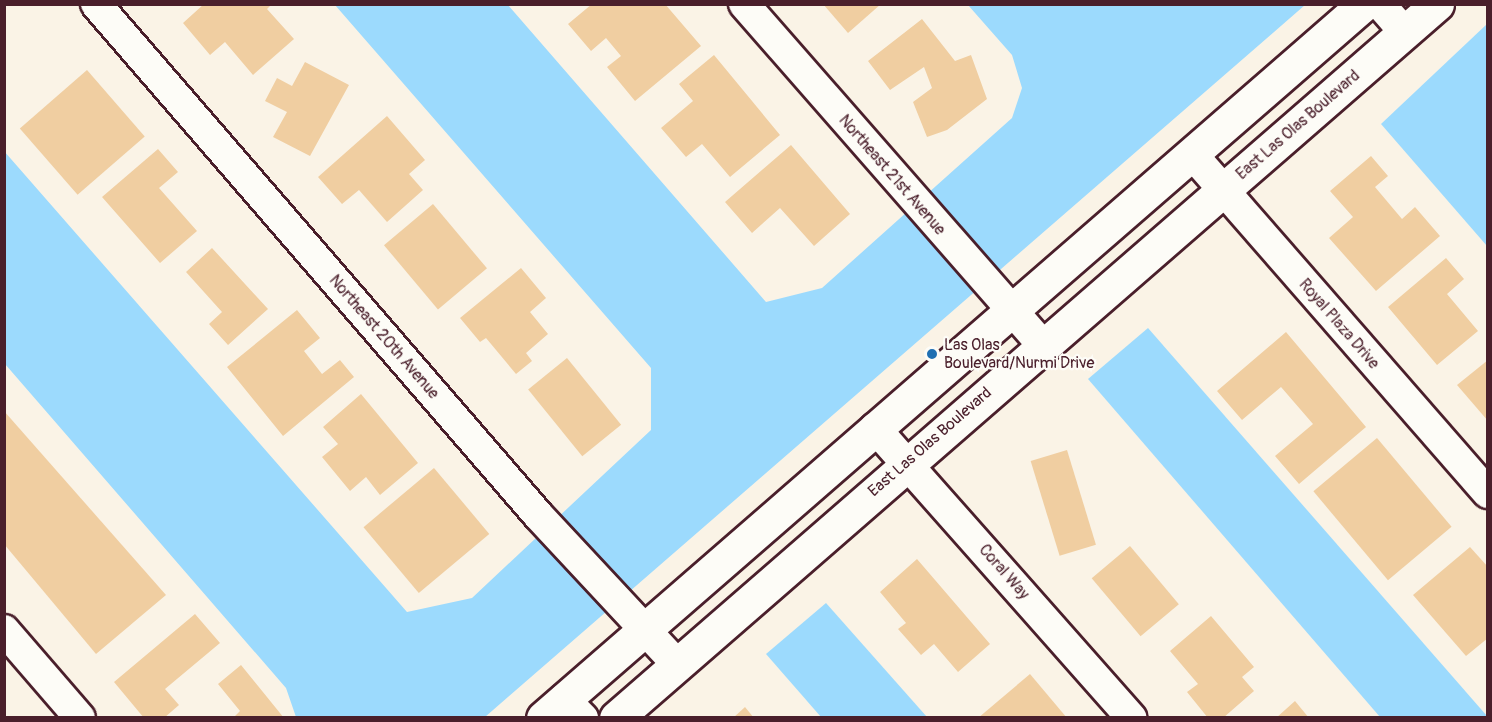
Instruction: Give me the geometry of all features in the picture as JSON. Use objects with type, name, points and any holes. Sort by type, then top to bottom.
[{"type":"main road","points":[[563,711],[635,622],[875,428],[1001,300],[1192,154],[1364,4]]},
{"type":"main road","name":"East Las Olas Boulevard","points":[[616,717],[1437,4]]},
{"type":"street","name":"Northeast 20th Avenue","points":[[96,4],[538,515],[635,622],[678,665]]},
{"type":"street","name":"Northeast 21st Avenue","points":[[744,4],[1042,345]]},
{"type":"street","points":[[1380,4],[1405,33]]},
{"type":"street","name":"Royal Plaza Drive","points":[[1192,154],[1488,493]]},
{"type":"street","name":"Coral Way","points":[[875,428],[1132,717]]},
{"type":"street","points":[[4,630],[80,717]]},
{"type":"water","points":[[335,5],[508,5],[766,302],[822,288],[1012,118],[1022,88],[1012,55],[968,5],[1305,5],[485,717],[296,717],[286,688],[5,364],[4,151],[407,612],[472,598],[651,430],[651,368]]},
{"type":"water","points":[[1487,24],[1487,246],[1381,124]]},
{"type":"water","points":[[1148,328],[1487,717],[1380,717],[1088,379]]},
{"type":"water","points":[[826,603],[927,717],[821,717],[766,654]]},
{"type":"building","points":[[204,4],[272,4],[267,9],[294,39],[253,75],[225,42],[210,55],[183,23]]},
{"type":"building","points":[[592,4],[665,4],[701,46],[635,101],[607,67],[621,56],[606,38],[591,51],[568,24]]},
{"type":"building","points":[[823,4],[881,4],[848,33]]},
{"type":"building","points":[[922,19],[955,61],[971,55],[987,99],[947,130],[927,137],[913,102],[932,88],[924,67],[890,90],[868,61]]},
{"type":"building","points":[[714,55],[780,135],[730,177],[702,144],[686,157],[661,128],[693,101],[679,84]]},
{"type":"building","points":[[305,62],[349,85],[310,156],[273,137],[287,112],[265,101],[277,78],[292,86]]},
{"type":"building","points":[[87,70],[145,136],[78,195],[20,128]]},
{"type":"building","points":[[387,116],[425,160],[409,174],[423,190],[387,222],[359,190],[342,204],[318,177]]},
{"type":"building","points":[[791,145],[850,214],[814,246],[780,208],[752,233],[725,202]]},
{"type":"building","points":[[158,149],[178,172],[159,188],[197,231],[160,263],[102,197]]},
{"type":"building","points":[[1371,156],[1388,176],[1375,187],[1402,219],[1415,207],[1440,236],[1376,291],[1329,238],[1353,217],[1330,191]]},
{"type":"building","points":[[433,204],[487,268],[438,309],[384,245]]},
{"type":"building","points":[[212,248],[268,309],[228,345],[209,324],[222,312],[186,272]]},
{"type":"building","points":[[1446,258],[1464,279],[1447,294],[1478,331],[1437,365],[1388,307]]},
{"type":"building","points":[[521,268],[546,298],[530,312],[548,334],[526,353],[532,361],[516,374],[486,338],[480,342],[460,318]]},
{"type":"building","points":[[297,310],[320,338],[304,351],[322,374],[340,360],[354,377],[283,436],[227,367]]},
{"type":"building","points":[[1286,332],[1366,427],[1299,484],[1275,456],[1313,424],[1281,387],[1242,420],[1217,391]]},
{"type":"building","points":[[567,358],[621,425],[582,456],[528,389]]},
{"type":"building","points":[[1488,360],[1488,421],[1457,385]]},
{"type":"building","points":[[361,394],[418,463],[380,495],[366,477],[350,491],[322,457],[338,444],[323,427]]},
{"type":"building","points":[[4,411],[166,595],[96,654],[4,544]]},
{"type":"building","points":[[1377,438],[1452,527],[1388,580],[1313,491]]},
{"type":"building","points":[[1067,450],[1096,545],[1060,556],[1031,461]]},
{"type":"building","points":[[434,468],[489,534],[419,593],[364,527]]},
{"type":"building","points":[[1130,546],[1179,604],[1141,636],[1092,578]]},
{"type":"building","points":[[1470,547],[1488,567],[1488,638],[1466,656],[1413,595]]},
{"type":"building","points":[[917,559],[990,644],[958,672],[934,644],[921,655],[898,629],[906,623],[880,592]]},
{"type":"building","points":[[195,614],[220,643],[165,689],[179,705],[164,718],[144,718],[114,682]]},
{"type":"building","points":[[1211,616],[1254,667],[1242,677],[1254,691],[1223,718],[1208,718],[1187,692],[1198,684],[1170,651]]},
{"type":"building","points":[[241,665],[284,718],[233,718],[240,711],[218,684]]},
{"type":"building","points":[[1030,674],[1067,718],[978,718]]},
{"type":"building","points":[[1295,701],[1309,718],[1276,718]]},
{"type":"building","points":[[745,707],[754,718],[733,718]]},
{"type":"place","name":"Las Olas Boulevard/Nurmi Drive","points":[[932,354]]}]
